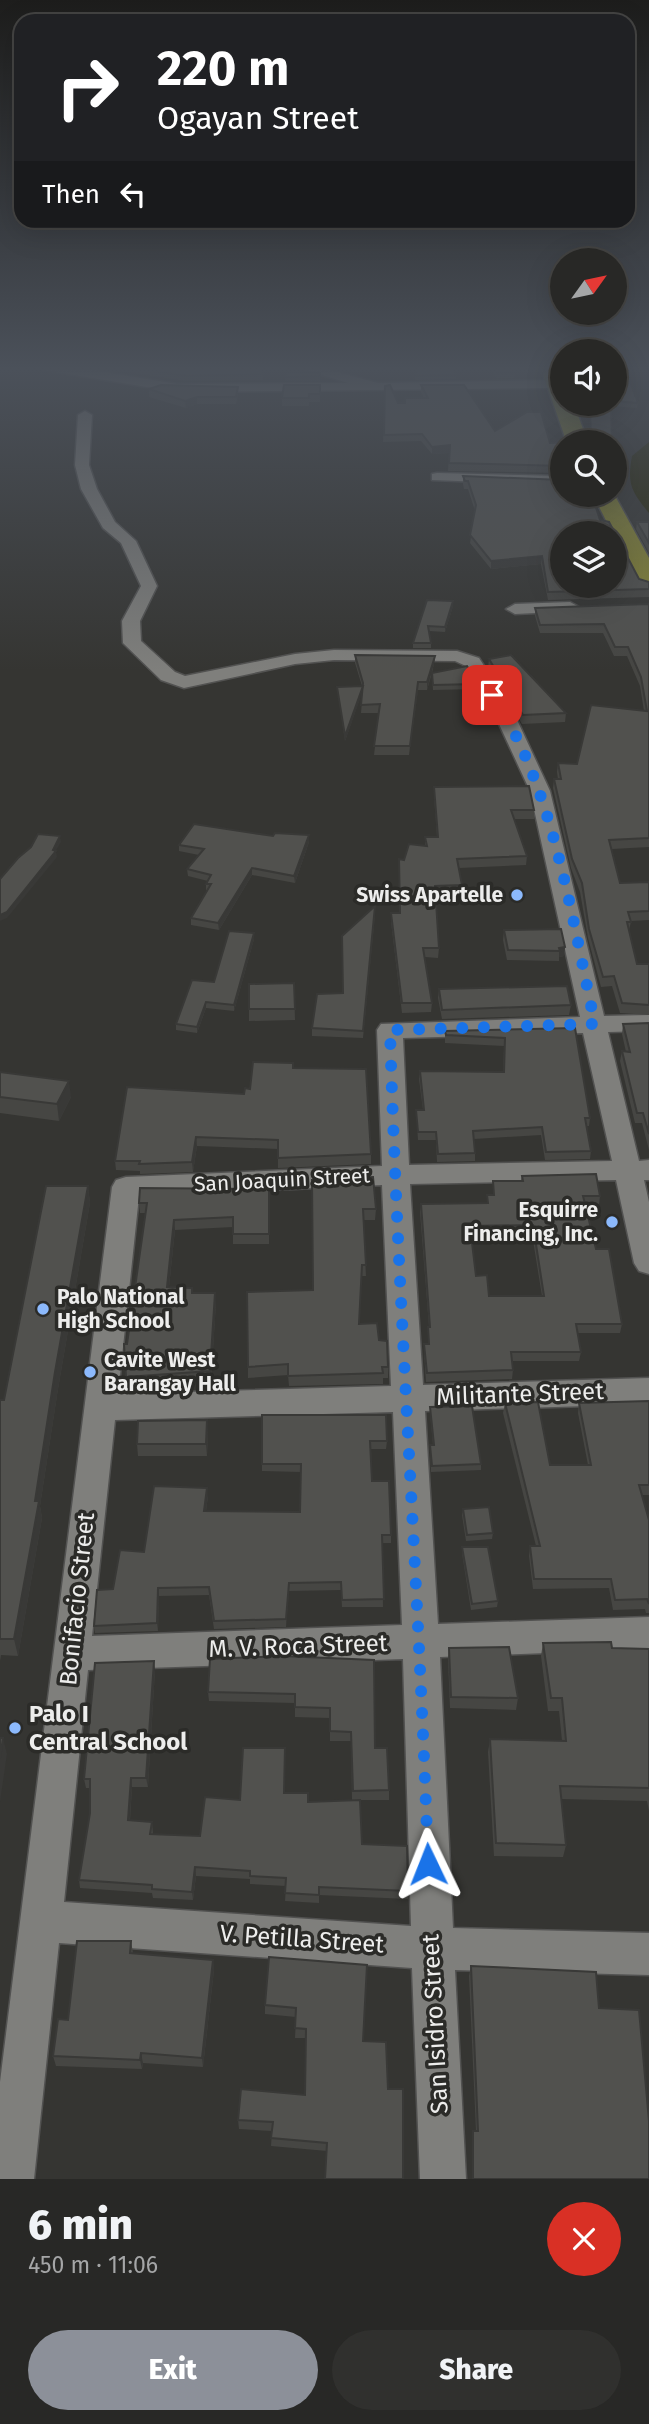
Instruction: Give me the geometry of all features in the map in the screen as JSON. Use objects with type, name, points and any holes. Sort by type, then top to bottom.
[{"type":"highway","points":[[610,507],[649,581]]},
{"type":"street","points":[[83,468],[89,489],[109,525],[128,541],[149,586],[131,621],[132,643],[168,676],[184,682],[295,659],[370,653],[457,656],[473,662],[502,709],[540,791],[595,1024],[638,1170],[649,1263]]},
{"type":"street","points":[[437,477],[550,481]]},
{"type":"street","points":[[515,609],[582,607]]},
{"type":"street","points":[[390,1030],[649,1023]]},
{"type":"street","name":"San Isidro Street","points":[[390,1030],[394,1175],[421,1642],[431,1948],[443,2179]]},
{"type":"street","name":"San Joaquin Street","points":[[126,1186],[394,1175],[638,1170]]},
{"type":"street","name":"Bonifacio Street","points":[[11,2179],[98,1408],[126,1186]]},
{"type":"street","name":"Militante Street","points":[[98,1408],[649,1391]]},
{"type":"street","name":"M. V. Roca Street","points":[[72,1654],[649,1633]]},
{"type":"street","name":"V. Petilla Street","points":[[40,1920],[431,1948],[649,1954]]},
{"type":"shaded area","points":[[631,468],[649,468],[649,513],[634,493]]},
{"type":"building","points":[[463,476],[550,480],[550,507],[596,507],[600,520],[604,521],[550,521],[548,592],[542,556],[491,561],[470,535],[476,505],[468,481],[465,481]]},
{"type":"building","points":[[637,522],[649,522],[649,543]]},
{"type":"building","points":[[627,556],[639,579],[649,582],[649,589],[627,590]]},
{"type":"building","points":[[427,600],[453,601],[445,627],[428,626],[431,643],[413,643]]},
{"type":"building","points":[[649,604],[649,838],[609,840],[620,883],[649,882],[649,911],[628,912],[631,922],[627,922],[637,964],[649,964],[649,1005],[622,1003],[614,976],[603,977],[589,929],[582,883],[572,859],[554,779],[561,779],[558,763],[577,764],[591,705],[647,711],[641,677],[628,647],[615,647],[604,624],[540,625],[535,608]]},
{"type":"building","points":[[355,655],[435,656],[427,682],[418,682],[410,746],[374,746],[380,704],[361,705],[363,683]]},
{"type":"building","points":[[511,655],[566,713],[523,715],[489,659]]},
{"type":"building","points":[[467,666],[477,684],[433,685],[432,673]]},
{"type":"building","points":[[363,686],[345,736],[337,687]]},
{"type":"building","points":[[529,786],[534,810],[511,810],[527,856],[457,859],[462,885],[435,886],[439,948],[423,948],[432,1003],[402,1003],[391,913],[400,913],[399,859],[404,860],[409,844],[427,846],[425,837],[438,837],[434,787]]},
{"type":"building","points":[[194,824],[273,836],[275,833],[309,835],[294,876],[252,868],[218,923],[191,918],[211,884],[206,884],[211,875],[187,869],[204,849],[179,845]]},
{"type":"building","points":[[38,834],[60,836],[53,850],[56,851],[7,912],[0,915],[0,879],[31,847]]},
{"type":"building","points":[[375,906],[363,1031],[312,1028],[317,994],[343,993],[342,936]]},
{"type":"building","points":[[561,929],[565,947],[559,948],[560,951],[508,950],[504,930]]},
{"type":"building","points":[[229,931],[254,933],[234,1005],[206,1002],[197,1027],[176,1024],[192,980],[214,982]]},
{"type":"building","points":[[294,983],[295,1009],[249,1009],[249,984]]},
{"type":"building","points":[[567,986],[571,1005],[442,1010],[439,989]]},
{"type":"building","points":[[649,1023],[649,1134],[643,1113],[637,1113],[622,1051],[630,1052],[623,1024]]},
{"type":"building","points":[[575,1028],[590,1118],[585,1118],[591,1151],[546,1152],[542,1127],[473,1131],[475,1153],[438,1154],[436,1132],[418,1132],[416,1110],[424,1110],[420,1071],[504,1072],[505,1038],[446,1035],[445,1031]]},
{"type":"building","points":[[253,1062],[293,1063],[293,1068],[366,1069],[371,1154],[278,1158],[278,1140],[196,1137],[192,1162],[139,1164],[140,1161],[115,1161],[127,1087],[244,1094],[245,1088],[250,1089]]},
{"type":"building","points":[[0,1072],[69,1081],[57,1104],[0,1097]]},
{"type":"building","points":[[596,1174],[600,1196],[583,1196],[596,1249],[609,1249],[622,1324],[576,1324],[581,1352],[511,1352],[513,1370],[427,1373],[424,1344],[429,1344],[430,1327],[421,1204],[488,1203],[487,1195],[494,1195],[493,1181],[523,1181],[522,1176]],"holes":[[[533,1225],[544,1296],[489,1296],[487,1275],[476,1276],[470,1226]]]},
{"type":"building","points":[[373,1177],[376,1209],[363,1209],[366,1265],[362,1265],[359,1324],[377,1323],[379,1340],[387,1341],[388,1367],[382,1367],[383,1373],[288,1376],[288,1364],[248,1367],[247,1292],[313,1290],[312,1180]]},
{"type":"building","points":[[46,1186],[88,1186],[55,1372],[35,1501],[39,1501],[14,1639],[0,1639],[0,1400],[4,1400]]},
{"type":"building","points":[[140,1188],[269,1189],[269,1234],[233,1234],[233,1217],[174,1220],[167,1287],[192,1288],[192,1293],[215,1293],[210,1371],[126,1377],[124,1344],[127,1344],[147,1203],[139,1203]]},
{"type":"building","points":[[649,1401],[649,1485],[639,1485],[649,1520],[649,1604],[647,1599],[615,1600],[611,1579],[534,1579],[530,1546],[540,1546],[505,1403],[538,1402],[550,1465],[591,1465],[579,1403]]},
{"type":"building","points":[[472,1406],[481,1464],[432,1466],[430,1445],[434,1445],[430,1407]]},
{"type":"building","points":[[262,1415],[386,1415],[387,1441],[370,1441],[372,1481],[389,1481],[391,1535],[382,1535],[384,1599],[342,1600],[341,1582],[289,1583],[286,1619],[214,1621],[209,1587],[158,1588],[157,1623],[94,1626],[97,1590],[113,1589],[120,1550],[144,1552],[154,1486],[207,1488],[204,1511],[300,1512],[301,1464],[262,1464]]},
{"type":"building","points":[[207,1420],[206,1444],[137,1444],[138,1421]]},
{"type":"building","points":[[489,1507],[493,1533],[467,1535],[463,1509]]},
{"type":"building","points":[[462,1547],[488,1547],[498,1601],[472,1604]]},
{"type":"building","points":[[611,1642],[612,1648],[649,1649],[649,1788],[560,1786],[566,1845],[496,1843],[490,1739],[566,1741],[562,1698],[551,1698],[543,1643]]},
{"type":"building","points":[[509,1647],[518,1698],[451,1697],[449,1648]]},
{"type":"building","points":[[282,1656],[374,1660],[375,1748],[387,1748],[389,1790],[353,1791],[351,1732],[330,1731],[330,1708],[295,1707],[295,1694],[208,1692],[210,1659]]},
{"type":"building","points":[[154,1661],[146,1778],[131,1778],[128,1820],[152,1822],[150,1834],[200,1836],[205,1797],[240,1800],[243,1748],[285,1748],[284,1793],[308,1793],[308,1802],[360,1800],[362,1844],[407,1846],[408,1891],[319,1887],[319,1895],[285,1893],[286,1878],[250,1876],[250,1871],[195,1867],[192,1892],[152,1889],[152,1885],[79,1880],[90,1813],[90,1779],[84,1779],[95,1663]]},
{"type":"building","points":[[77,1941],[131,1941],[130,1953],[213,1960],[202,2058],[141,2053],[140,2060],[53,2056],[58,2019],[68,2020]]},
{"type":"building","points":[[269,1957],[367,1965],[363,2041],[386,2042],[388,2089],[403,2089],[403,2179],[325,2179],[327,2143],[271,2138],[273,2122],[238,2120],[241,2089],[305,2095],[306,2029],[295,2028],[296,2008],[265,2005]]},
{"type":"building","points":[[471,1966],[596,1972],[599,2008],[639,2010],[649,2121],[649,2179],[473,2179],[473,2131],[478,2131]]},
{"type":"place","name":"Swiss Apartelle","points":[[517,895]]},
{"type":"place","name":"Esquirre Financing, Inc.","points":[[612,1222]]},
{"type":"place","name":"Palo National High School","points":[[43,1309]]},
{"type":"place","name":"Cavite West Barangay Hall","points":[[90,1372]]},
{"type":"place","name":"Palo I Central School","points":[[15,1728]]},
{"type":"route","points":[[428,1864],[421,1642],[394,1175],[390,1030],[595,1024],[540,791],[502,709],[492,695]]}]
